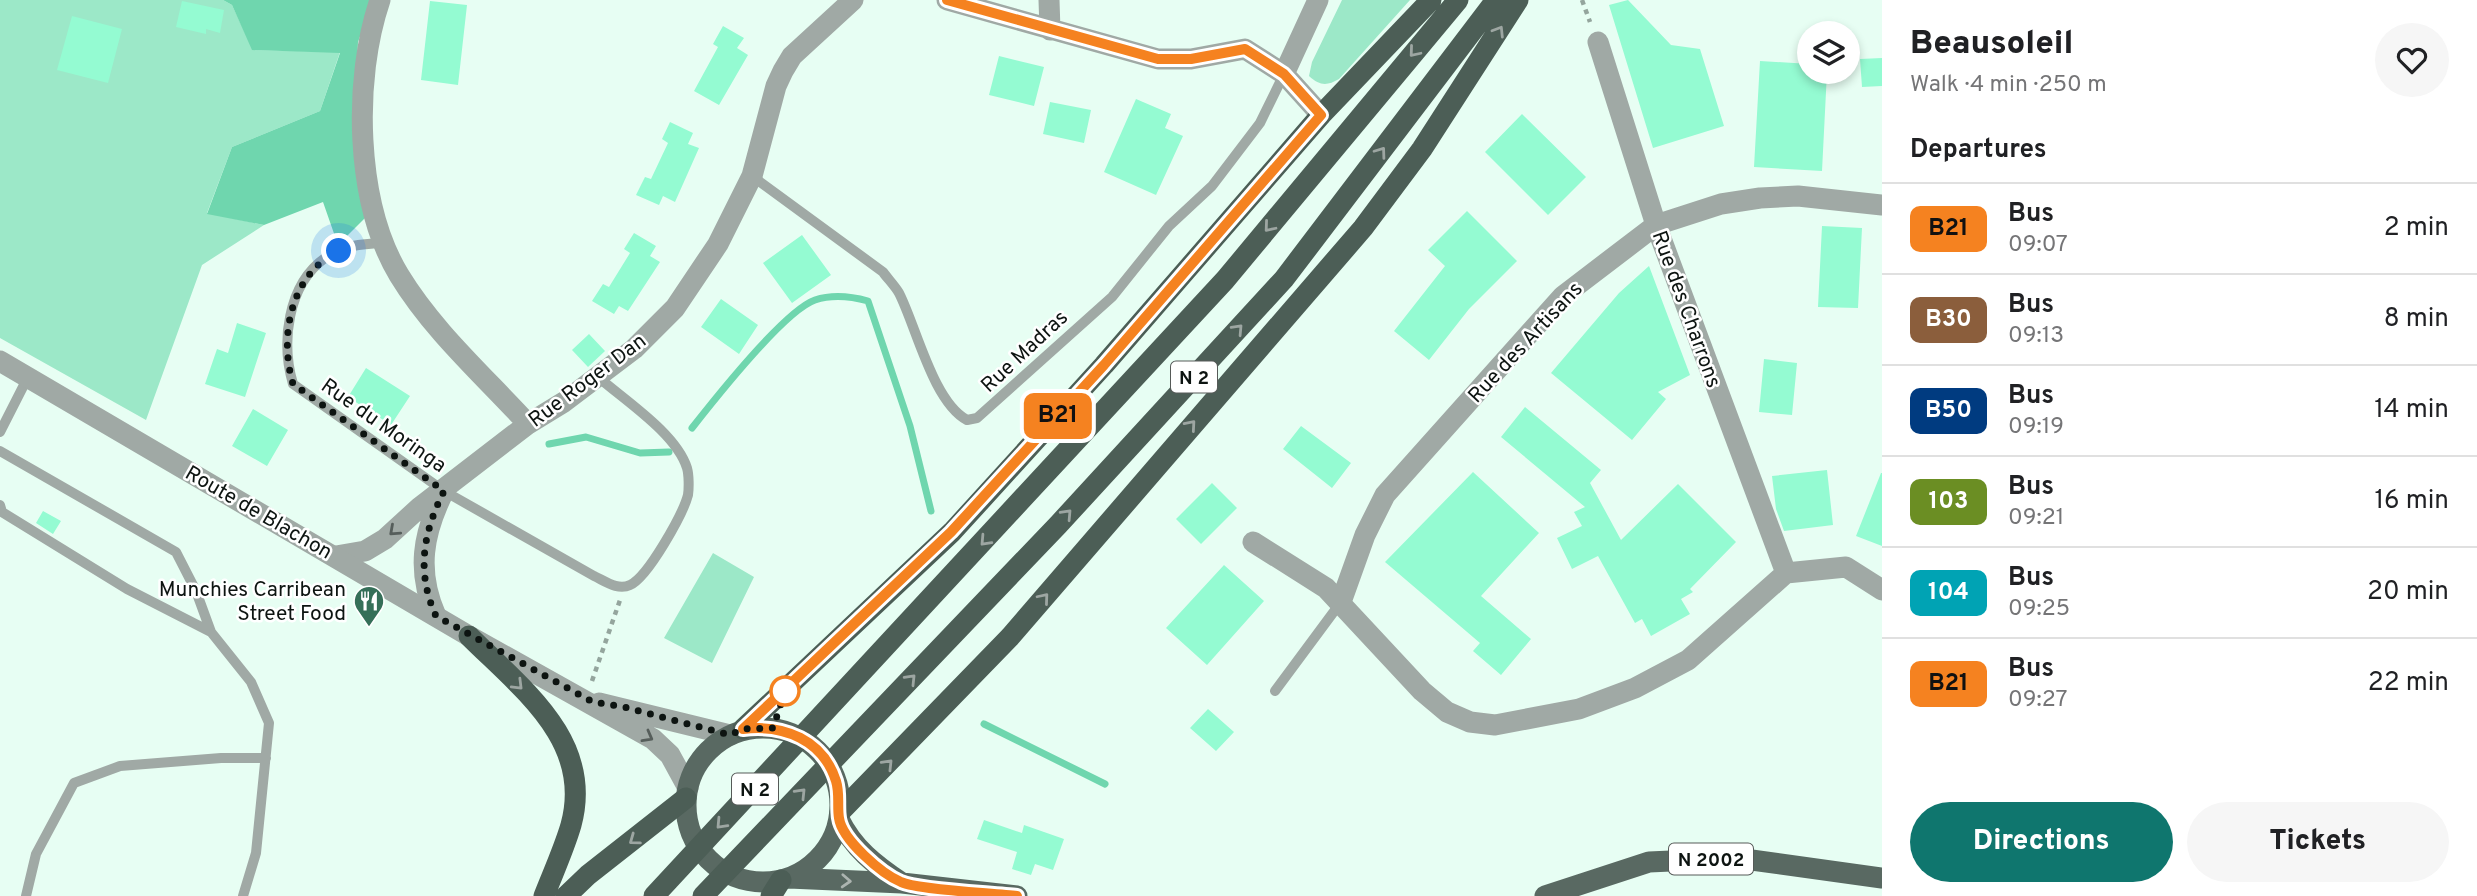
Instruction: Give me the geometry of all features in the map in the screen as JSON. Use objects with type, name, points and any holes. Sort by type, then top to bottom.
[{"type":"highway","points":[[737,732],[951,532],[1104,365],[1321,115],[1431,0]]},
{"type":"highway","name":"N 2","points":[[654,896],[1225,280],[1458,0]]},
{"type":"highway","name":"N 2","points":[[703,896],[1058,525],[1284,279],[1496,0]]},
{"type":"highway","points":[[839,815],[1010,637],[1363,228],[1422,149],[1518,0]]},
{"type":"highway","points":[[469,636],[544,711],[570,755],[576,783],[572,823],[544,896]]},
{"type":"highway","points":[[566,896],[687,793]]},
{"type":"main road","points":[[902,883],[873,863],[854,845],[839,815],[837,782],[824,756],[813,746],[788,731],[773,728],[737,732],[703,757],[687,793],[691,834],[713,864],[745,880],[780,885],[902,883],[1017,896]]},
{"type":"main road","points":[[780,885],[822,855],[839,815]]},
{"type":"main road","name":"N 2002","points":[[1545,896],[1649,862],[1737,858],[1882,878]]},
{"type":"street","points":[[380,0],[374,19],[362,103],[366,166],[383,243],[399,275],[425,313],[528,424]]},
{"type":"street","name":"Rue Roger Dan","points":[[336,556],[375,546],[420,506],[444,491],[528,424],[641,342],[690,289],[718,244],[751,176],[776,86],[783,71],[798,50],[853,0]]},
{"type":"street","points":[[947,0],[1158,59],[1191,59],[1245,49],[1284,74],[1321,115]]},
{"type":"street","points":[[1049,0],[1050,30]]},
{"type":"street","points":[[1284,74],[1318,0]]},
{"type":"street","name":"Rue des Charrons","points":[[1598,42],[1656,225],[1786,573]]},
{"type":"street","name":"Rue des Artisans","points":[[1341,602],[1365,535],[1385,495],[1563,296],[1656,225],[1721,204],[1760,198],[1798,196],[1882,205]]},
{"type":"street","name":"Route de Blachon","points":[[0,361],[469,636],[589,700],[662,745],[687,793]]},
{"type":"street","points":[[436,616],[425,587],[423,557],[429,525],[444,491]]},
{"type":"street","points":[[1253,542],[1326,588],[1422,691],[1447,712],[1470,722],[1495,725],[1579,709],[1635,688],[1688,660],[1786,573],[1846,567],[1882,590]]},
{"type":"street","name":"Route de Blachon","points":[[589,700],[737,732]]},
{"type":"lane","name":"Rue Madras","points":[[751,176],[883,272],[897,290],[924,357],[954,410],[967,420],[977,418],[1112,297],[1170,226],[1218,179],[1260,123],[1284,74]]},
{"type":"lane","name":"Rue du Moringa","points":[[383,243],[353,244],[324,258],[307,277],[294,302],[287,331],[286,360],[293,384],[444,491],[594,576],[617,587],[624,586]]},
{"type":"lane","points":[[597,376],[671,440],[688,471],[688,494],[672,529],[640,577],[624,586]]},
{"type":"lane","points":[[0,432],[28,377]]},
{"type":"lane","points":[[0,451],[176,552],[196,591],[211,632],[251,682],[269,723],[256,853],[243,896]]},
{"type":"lane","points":[[0,505],[2,512],[127,589],[211,632]]},
{"type":"lane","points":[[1275,691],[1341,602]]},
{"type":"lane","points":[[26,896],[36,854],[74,783],[120,766],[265,758]]},
{"type":"path","points":[[589,700],[624,586]]},
{"type":"shaded area","points":[[0,0],[223,0],[232,5],[253,50],[340,52],[320,111],[232,147],[207,213],[264,225],[202,265],[146,420],[0,338]]},
{"type":"shaded area","points":[[223,0],[373,0],[358,42],[354,134],[366,217],[338,245],[323,202],[264,225],[207,214],[232,147],[320,111],[340,53],[252,50],[232,5]]},
{"type":"shaded area","points":[[1342,0],[1410,0],[1339,79],[1327,84],[1320,83],[1309,76],[1312,62]]},
{"type":"shaded area","points":[[713,553],[754,577],[712,663],[664,638]]},
{"type":"building","points":[[1628,0],[1671,45],[1700,49],[1724,126],[1653,148],[1609,5]]},
{"type":"building","points":[[182,1],[224,10],[220,33],[206,29],[206,34],[176,27]]},
{"type":"building","points":[[430,1],[467,5],[458,85],[421,80]]},
{"type":"building","points":[[72,16],[122,29],[108,83],[57,70]]},
{"type":"building","points":[[723,26],[744,38],[737,48],[748,55],[719,105],[694,91],[718,47],[713,44]]},
{"type":"building","points":[[999,56],[1044,67],[1034,106],[989,95]]},
{"type":"building","points":[[1882,58],[1882,86],[1862,87],[1860,59]]},
{"type":"building","points":[[1760,61],[1797,63],[1797,84],[1826,84],[1822,171],[1754,167]]},
{"type":"building","points":[[1136,99],[1171,114],[1165,128],[1183,136],[1156,195],[1104,172]]},
{"type":"building","points":[[1050,102],[1091,110],[1084,143],[1043,134]]},
{"type":"building","points":[[1522,114],[1586,177],[1548,215],[1485,152]]},
{"type":"building","points":[[670,122],[693,133],[688,144],[699,148],[675,202],[663,196],[659,205],[636,195],[645,177],[651,179],[668,143],[662,139]]},
{"type":"building","points":[[1467,211],[1517,261],[1469,309],[1429,360],[1394,331],[1445,266],[1428,250]]},
{"type":"building","points":[[1822,226],[1862,228],[1858,308],[1818,307]]},
{"type":"building","points":[[634,233],[656,246],[650,256],[660,262],[628,311],[619,306],[614,314],[592,301],[603,284],[609,287],[630,253],[624,249]]},
{"type":"building","points":[[802,235],[831,275],[792,303],[763,263]]},
{"type":"building","points":[[1649,266],[1690,375],[1658,392],[1666,399],[1632,440],[1551,373],[1619,293]]},
{"type":"building","points":[[721,299],[758,325],[739,354],[701,327]]},
{"type":"building","points":[[237,323],[266,333],[245,397],[205,384],[217,349],[228,353]]},
{"type":"building","points":[[589,334],[605,351],[588,367],[572,350]]},
{"type":"building","points":[[1764,359],[1797,363],[1792,415],[1759,412]]},
{"type":"building","points":[[366,368],[410,396],[391,425],[348,397]]},
{"type":"building","points":[[1525,407],[1601,470],[1590,483],[1621,540],[1678,484],[1736,542],[1690,589],[1693,592],[1681,599],[1690,614],[1651,636],[1642,619],[1635,623],[1598,556],[1572,569],[1557,538],[1582,526],[1574,512],[1585,507],[1501,437]]},
{"type":"building","points":[[253,409],[288,430],[267,466],[232,446]]},
{"type":"building","points":[[1301,426],[1351,463],[1332,488],[1283,449]]},
{"type":"building","points":[[1827,470],[1833,525],[1784,531],[1776,509],[1772,476]]},
{"type":"building","points":[[1473,472],[1539,533],[1481,596],[1531,639],[1501,675],[1473,651],[1480,643],[1385,562]]},
{"type":"building","points":[[1882,473],[1882,546],[1856,536]]},
{"type":"building","points":[[1212,483],[1237,508],[1201,544],[1176,519]]},
{"type":"building","points":[[43,511],[61,521],[53,534],[36,523]]},
{"type":"building","points":[[1224,565],[1264,601],[1207,665],[1166,628]]},
{"type":"building","points":[[1208,709],[1234,732],[1216,751],[1190,728]]},
{"type":"building","points":[[984,820],[1022,833],[1024,825],[1064,839],[1053,870],[1035,864],[1031,875],[1012,869],[1017,852],[977,839]]},
{"type":"waterway","points":[[692,428],[768,338],[802,308],[815,300],[835,296],[868,301],[910,426],[931,511]]},
{"type":"waterway","points":[[549,444],[586,437],[640,453],[669,452]]},
{"type":"waterway","points":[[984,724],[1105,784]]},
{"type":"bus line","name":"B21","points":[[947,0],[1158,59],[1191,59],[1245,49],[1284,74],[1321,115],[1104,365],[951,532],[743,729],[758,727],[788,731],[801,737],[824,756],[837,782],[840,797],[839,819],[846,834],[873,863],[902,883],[1017,896]]},
{"type":"place","name":"Munchies Carribean Street Food","points":[[369,628]]},
{"type":"route","points":[[339,251],[324,258],[307,277],[294,302],[287,331],[286,360],[293,384],[444,491],[429,525],[423,557],[425,587],[436,616],[593,702],[624,707],[730,735],[743,729],[773,728],[785,691]]}]
